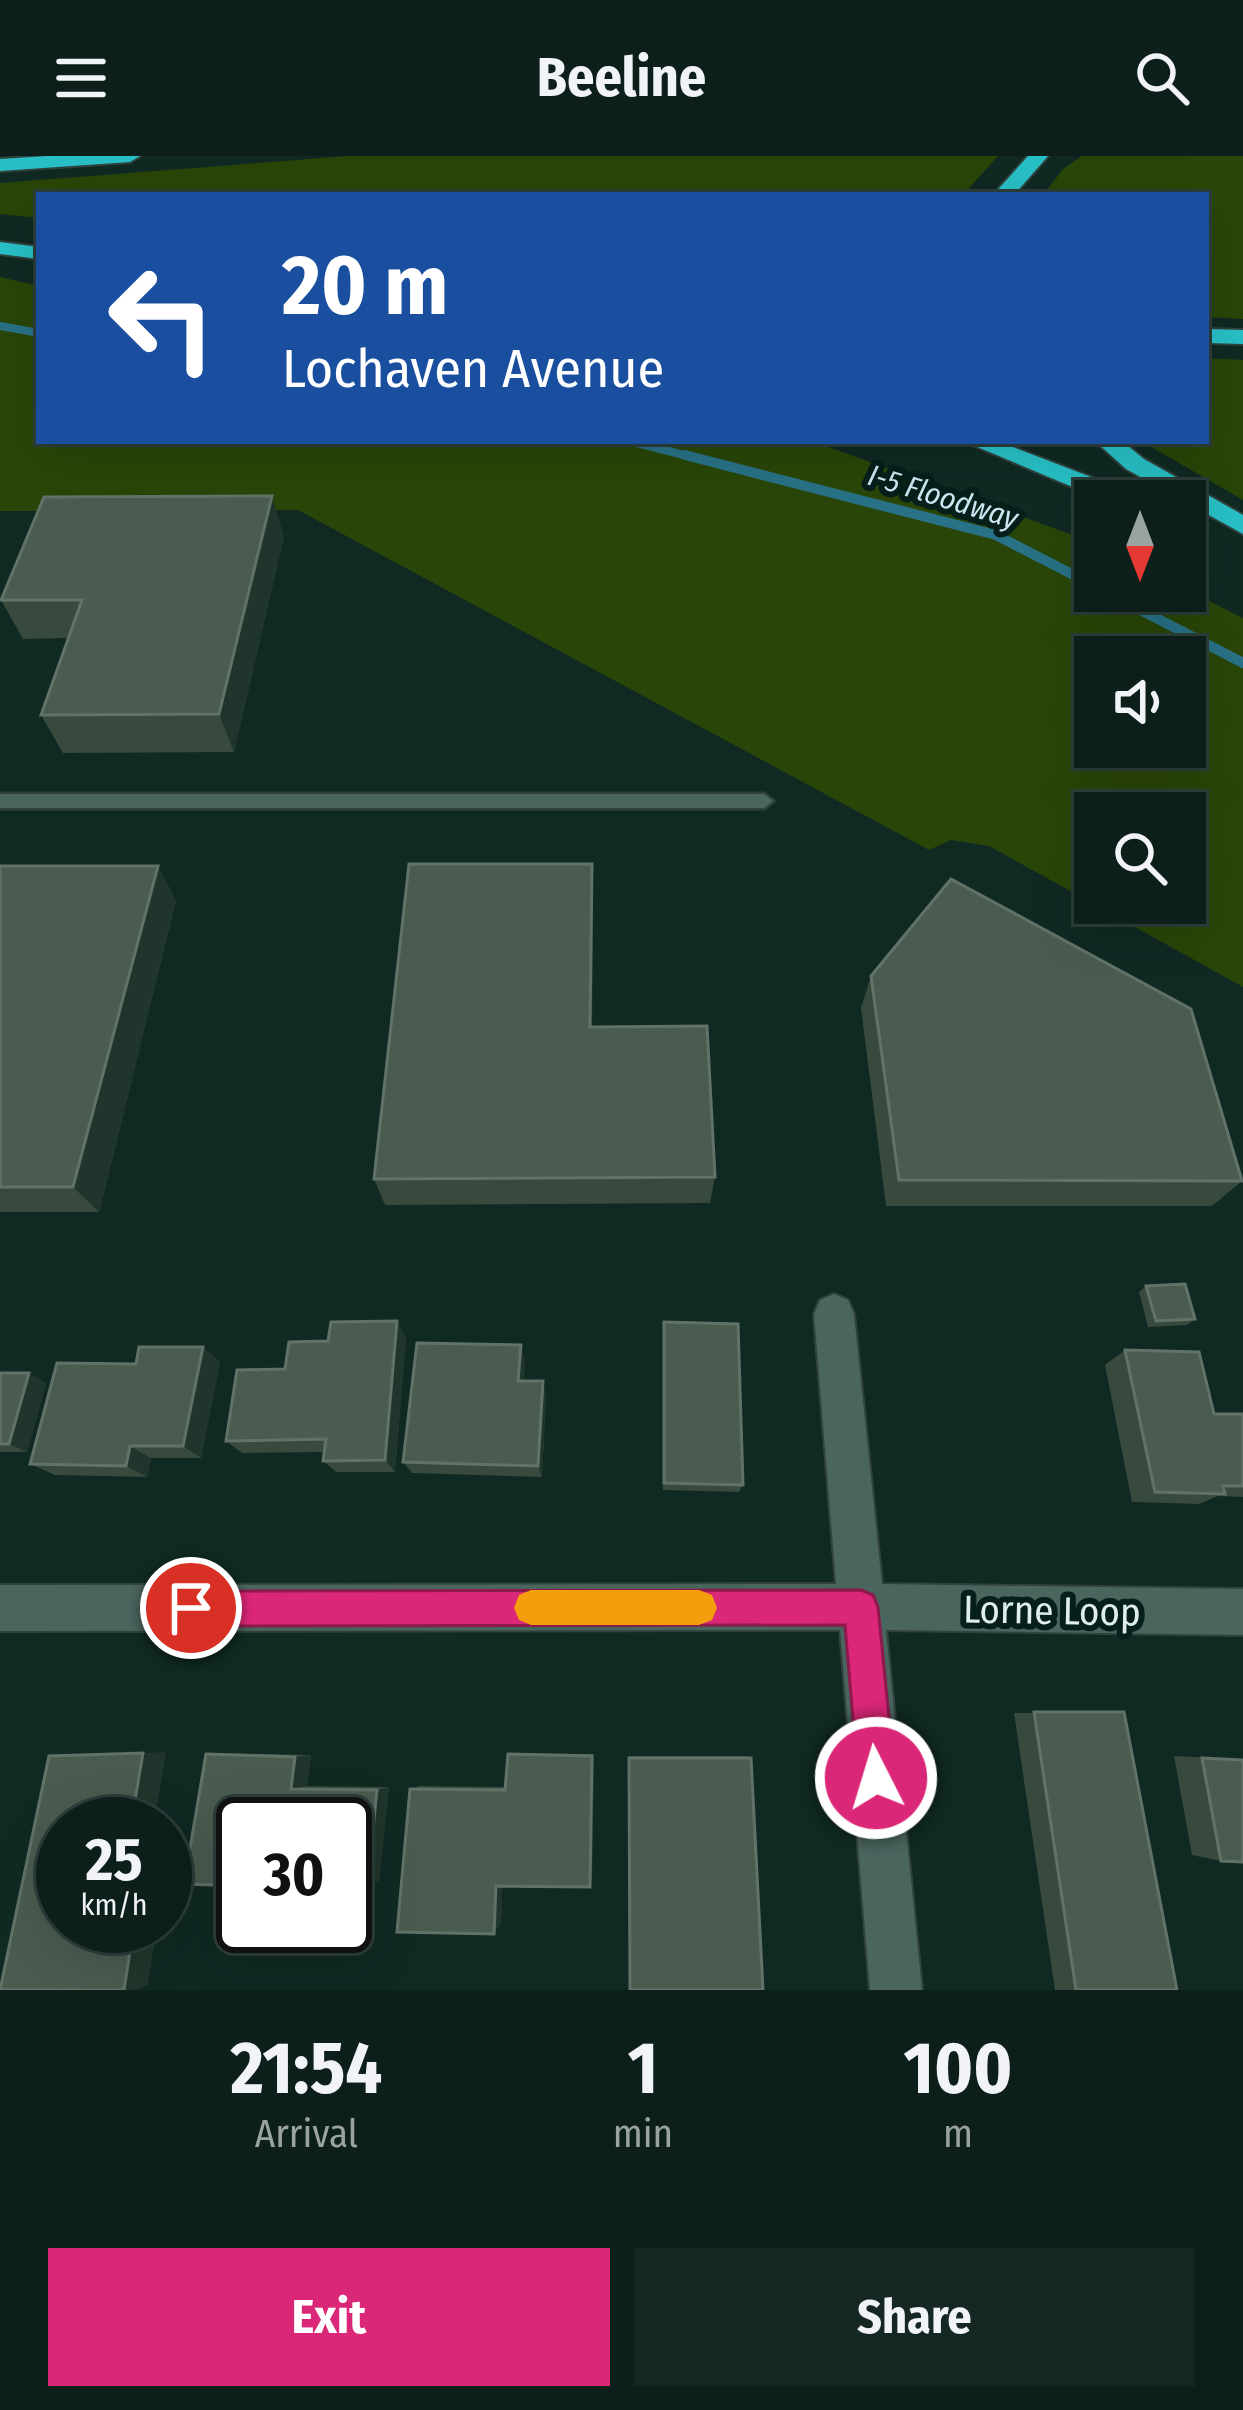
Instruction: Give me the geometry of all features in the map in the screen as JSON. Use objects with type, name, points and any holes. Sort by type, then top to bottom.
[{"type":"highway","points":[[0,165],[130,156]]},
{"type":"highway","points":[[1006,192],[1038,156]]},
{"type":"highway","points":[[0,235],[36,237]]},
{"type":"highway","points":[[0,248],[36,253]]},
{"type":"highway","points":[[1209,336],[1243,338]]},
{"type":"highway","points":[[982,444],[1075,480]]},
{"type":"highway","points":[[1111,444],[1135,464],[1243,526]]},
{"type":"highway","points":[[1206,531],[1243,545]]},
{"type":"street","points":[[835,1314],[896,1990]]},
{"type":"street","name":"Lorne Loop","points":[[0,1609],[861,1607],[1243,1612]]},
{"type":"lane","points":[[0,801],[764,801]]},
{"type":"green space","points":[[349,156],[998,156],[966,192],[36,192],[36,218],[0,214],[0,183]]},
{"type":"green space","points":[[1082,156],[1243,156],[1243,319],[1209,317],[1209,192],[1045,192],[1063,169]]},
{"type":"green space","points":[[0,277],[36,285],[36,444],[820,444],[1074,535],[1074,612],[1206,612],[1206,600],[1243,618],[1243,987],[1130,924],[1206,924],[1206,792],[1074,792],[1074,893],[989,846],[951,840],[929,850],[298,510],[0,511]]},
{"type":"green space","points":[[1209,358],[1243,360],[1243,500],[1146,444],[1209,444]]},
{"type":"building","points":[[272,496],[219,714],[41,715],[82,600],[1,600],[44,497]]},
{"type":"building","points":[[409,864],[592,864],[590,1027],[707,1026],[715,1177],[374,1179]]},
{"type":"building","points":[[0,866],[158,866],[73,1187],[0,1187]]},
{"type":"building","points":[[951,879],[1191,1009],[1242,1181],[899,1180],[871,976]]},
{"type":"building","points":[[1185,1284],[1195,1319],[1156,1321],[1146,1286]]},
{"type":"building","points":[[397,1321],[385,1460],[323,1461],[326,1439],[226,1441],[237,1370],[285,1369],[289,1342],[328,1341],[331,1322]]},
{"type":"building","points":[[664,1322],[738,1324],[743,1485],[664,1483]]},
{"type":"building","points":[[417,1343],[521,1345],[518,1381],[543,1381],[538,1466],[403,1462]]},
{"type":"building","points":[[139,1347],[203,1347],[183,1446],[130,1446],[126,1466],[30,1464],[57,1363],[136,1364]]},
{"type":"building","points":[[1125,1350],[1199,1352],[1214,1414],[1243,1414],[1243,1486],[1223,1486],[1225,1494],[1155,1492]]},
{"type":"building","points":[[0,1373],[29,1373],[9,1444],[0,1444]]},
{"type":"building","points":[[1034,1712],[1124,1712],[1177,1990],[1076,1990]]},
{"type":"building","points":[[143,1753],[136,1797],[40,1797],[49,1756]]},
{"type":"building","points":[[206,1754],[295,1757],[291,1789],[377,1790],[372,1839],[372,1797],[216,1797],[216,1885],[192,1884],[192,1837]]},
{"type":"building","points":[[508,1754],[592,1756],[590,1887],[496,1886],[494,1934],[397,1932],[410,1789],[505,1790]]},
{"type":"building","points":[[629,1758],[751,1758],[763,1990],[630,1990]]},
{"type":"building","points":[[1202,1758],[1243,1760],[1243,1862],[1221,1861]]},
{"type":"building","points":[[36,1818],[36,1953],[130,1953],[124,1990],[0,1990]]},
{"type":"waterway","name":"I-5 Floodway","points":[[0,326],[36,332]]},
{"type":"waterway","name":"I-5 Floodway","points":[[641,444],[696,458]]},
{"type":"waterway","name":"I-5 Floodway","points":[[685,455],[996,535],[1074,575]]},
{"type":"waterway","name":"I-5 Floodway","points":[[1145,612],[1243,663]]},
{"type":"slow traffic","points":[[531,1608],[699,1608]]},
{"type":"route","points":[[191,1608],[861,1607],[876,1778]]}]
